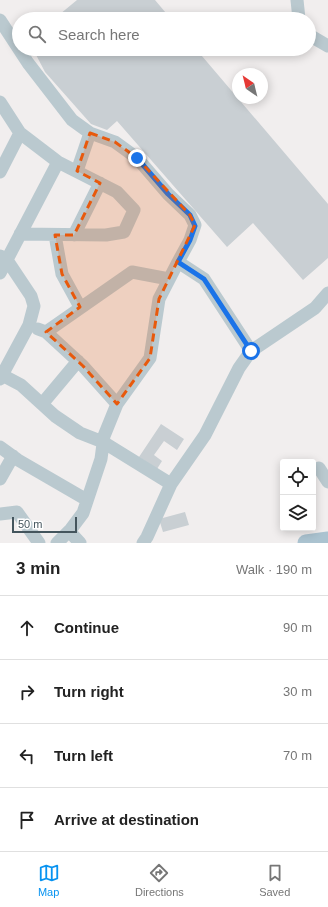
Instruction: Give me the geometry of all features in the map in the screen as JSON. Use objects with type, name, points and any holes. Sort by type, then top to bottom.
[{"type":"main road","points":[[306,543],[328,540]]},
{"type":"street","points":[[297,0],[298,12]]},
{"type":"street","points":[[0,20],[12,38]]},
{"type":"street","points":[[316,39],[328,46]]},
{"type":"street","points":[[23,56],[72,120],[90,133],[115,142],[137,158],[168,194],[190,215],[195,226],[190,240],[159,299],[150,358],[118,404],[104,436],[101,459],[86,500],[83,513],[69,531],[57,543]]},
{"type":"street","points":[[0,102],[20,134],[58,162],[116,192],[134,210],[124,232],[106,235],[20,234]]},
{"type":"street","points":[[77,171],[90,133]]},
{"type":"street","points":[[0,172],[20,134]]},
{"type":"street","points":[[0,273],[3,258],[20,234],[58,162]]},
{"type":"street","points":[[74,235],[100,183]]},
{"type":"street","points":[[55,235],[62,274],[80,307]]},
{"type":"street","points":[[3,258],[31,296],[34,306],[29,325],[1,377],[21,385],[55,416],[80,433],[103,442],[171,484]]},
{"type":"street","points":[[178,262],[204,279],[251,351]]},
{"type":"street","points":[[46,332],[132,272],[169,279]]},
{"type":"street","points":[[143,543],[171,484],[205,435],[239,368],[251,351],[315,308],[328,293]]},
{"type":"street","points":[[29,325],[46,332],[78,362],[118,404]]},
{"type":"street","points":[[42,404],[78,362]]},
{"type":"street","points":[[0,447],[86,500]]},
{"type":"street","points":[[0,479],[13,456]]},
{"type":"street","points":[[319,468],[328,482]]},
{"type":"street","points":[[0,514],[17,512],[39,543]]},
{"type":"street","points":[[69,531],[80,543]]},
{"type":"highlighted area","points":[[90,133],[115,142],[137,158],[190,215],[195,225],[159,299],[150,358],[117,404],[83,366],[46,332],[80,307],[62,274],[55,235],[74,235],[100,183],[77,171]]},
{"type":"building","points":[[77,0],[155,0],[165,12],[62,12]]},
{"type":"building","points":[[37,56],[202,56],[232,91],[232,104],[243,104],[328,204],[328,258],[303,280],[253,223],[227,247],[117,121],[107,130],[91,124],[45,72]]},
{"type":"building","points":[[161,424],[184,439],[177,450],[164,441],[154,455],[162,461],[157,469],[139,457]]},
{"type":"building","points":[[185,512],[189,525],[163,532],[159,519]]},
{"type":"route","points":[[137,158],[168,194],[190,215],[195,226],[190,240],[178,262],[204,279],[251,351]]}]
